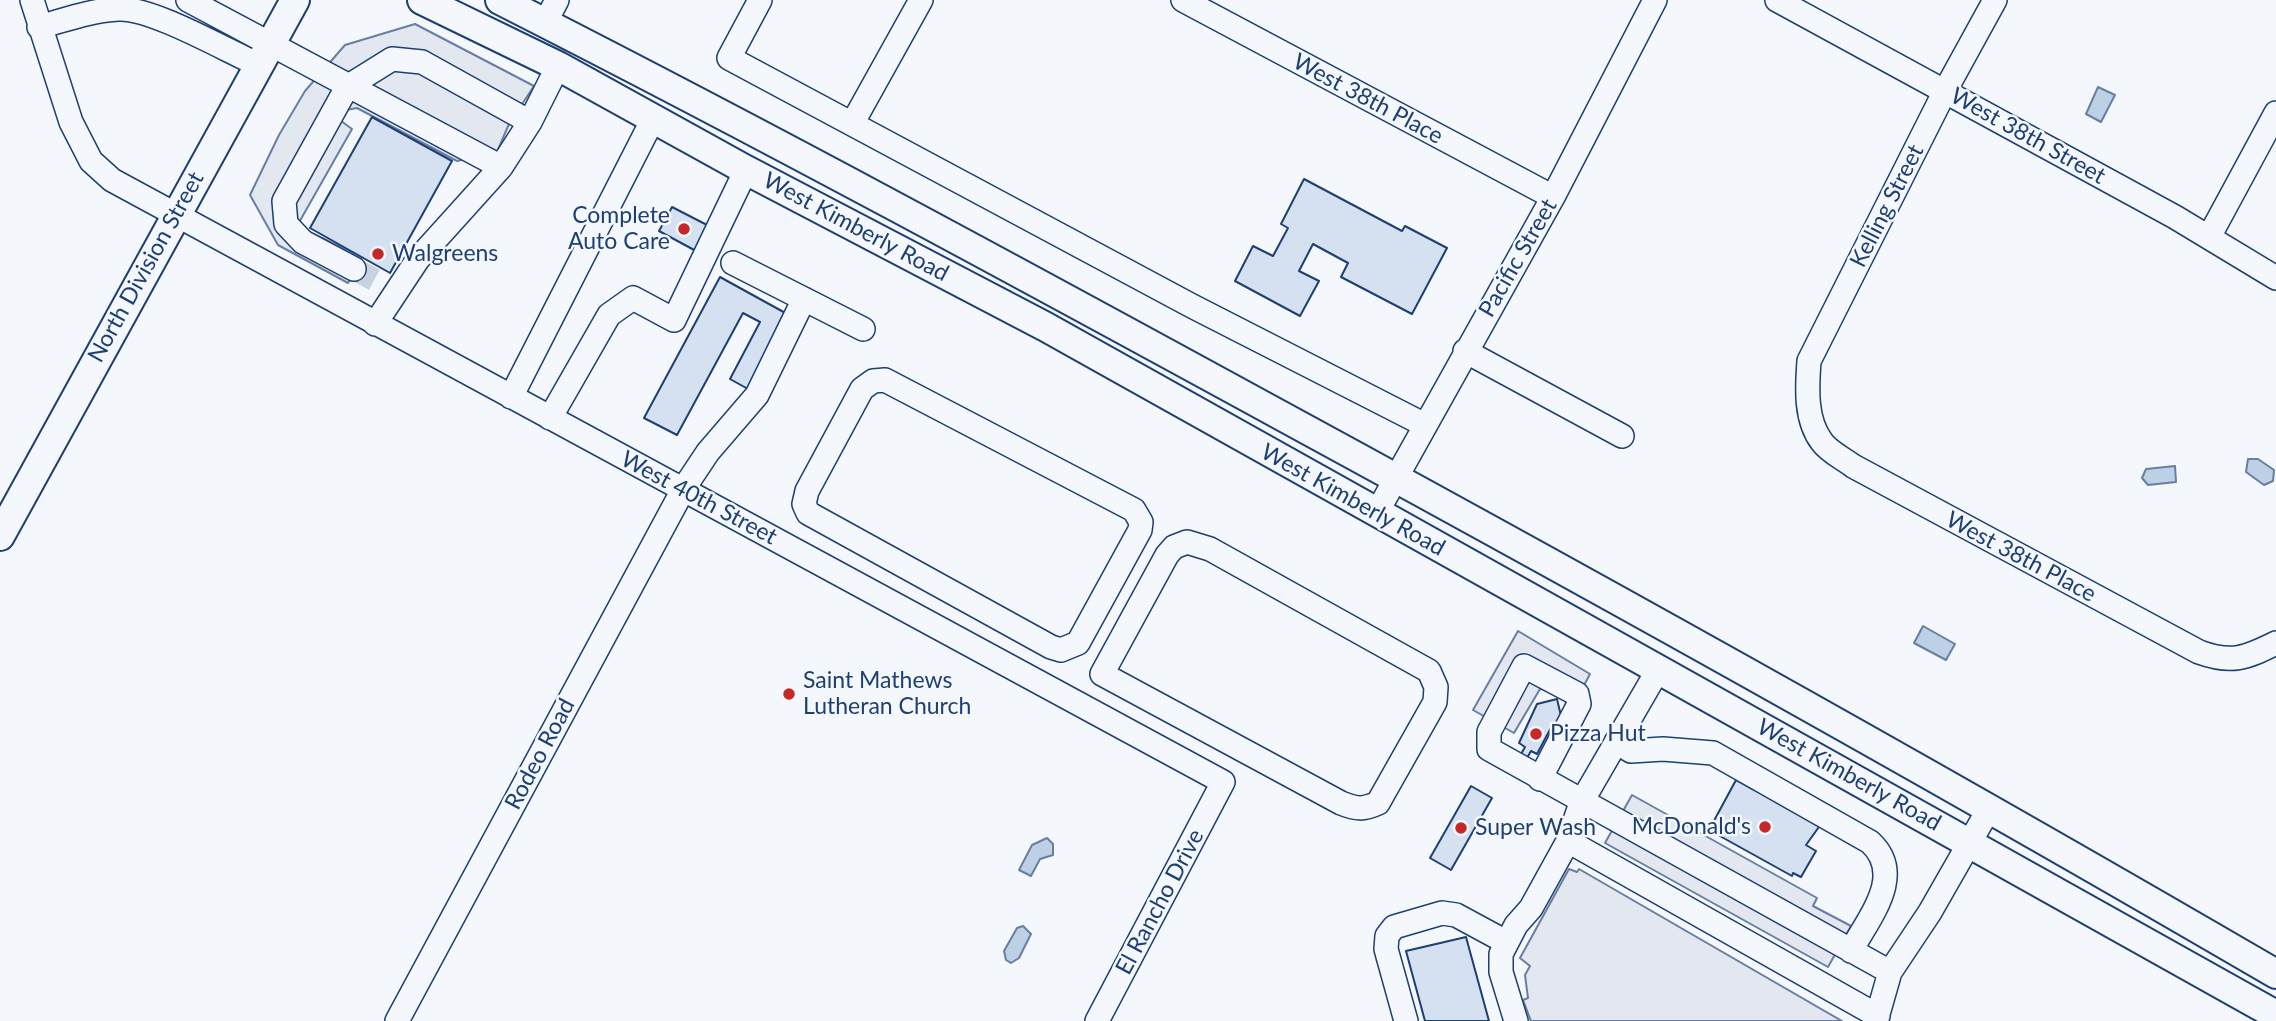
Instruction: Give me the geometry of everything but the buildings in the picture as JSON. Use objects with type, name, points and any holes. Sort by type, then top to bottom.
[{"type":"main road","name":"North Division Street","points":[[3,524],[295,0]]},
{"type":"main road","name":"West Kimberly Road","points":[[422,0],[558,66],[746,170],[1046,327],[1376,514],[1970,841],[2276,1014]]},
{"type":"main road","name":"West Kimberly Road","points":[[500,0],[551,11],[960,240],[1990,807],[2276,974]]},
{"type":"street","name":"West 40th Street","points":[[33,0],[39,27],[71,121],[91,161],[111,180],[175,212],[375,324],[684,488],[1223,782]]},
{"type":"street","points":[[187,0],[264,56]]},
{"type":"street","points":[[760,0],[729,58],[1192,306],[1423,424]]},
{"type":"street","points":[[852,124],[921,0]]},
{"type":"street","name":"West 38th Place","points":[[1183,0],[1553,197]]},
{"type":"street","name":"Pacific Street","points":[[1376,514],[1423,424],[1553,197],[1655,0]]},
{"type":"street","name":"West 38th Street","points":[[1777,0],[2209,237],[2276,278]]},
{"type":"street","name":"Kelling Street","points":[[1811,420],[1807,390],[1809,361],[1945,91],[1995,0]]},
{"type":"street","points":[[39,27],[101,10],[133,10],[347,87],[501,167]]},
{"type":"street","points":[[354,269],[303,242],[286,224],[284,201],[347,87],[392,59],[422,62],[530,122]]},
{"type":"street","points":[[375,324],[387,287],[418,259],[501,167],[530,122],[558,66]]},
{"type":"street","points":[[2209,237],[2276,113]]},
{"type":"street","points":[[511,397],[653,119]]},
{"type":"street","points":[[550,418],[609,315],[633,298],[674,320],[746,170]]},
{"type":"street","points":[[733,263],[863,328]]},
{"type":"street","name":"Rodeo Road","points":[[397,1021],[684,488],[708,452],[757,395],[804,299]]},
{"type":"street","points":[[1465,351],[1622,436]]},
{"type":"street","points":[[885,380],[1134,510],[1141,522],[1140,530],[1078,643],[1061,650],[875,551],[808,513],[804,504],[807,491],[862,389],[873,381],[885,380]]},
{"type":"street","name":"West 38th Place","points":[[1811,420],[1823,443],[1853,466],[2199,652],[2222,661],[2251,656],[2276,643]]},
{"type":"street","points":[[1080,704],[1102,674],[1167,555],[1174,547],[1187,542],[1210,549],[1414,661],[1429,671],[1436,687],[1435,702],[1378,803],[1365,809],[1354,809],[1102,674]]},
{"type":"street","points":[[858,585],[875,551]]},
{"type":"street","points":[[1540,779],[1579,704],[1577,694],[1524,666],[1489,732],[1489,749],[1540,779],[1581,803],[1890,972]]},
{"type":"street","points":[[1516,1021],[1499,961],[1506,942],[1531,908],[1568,841],[1581,803],[1658,670]]},
{"type":"street","points":[[1616,742],[1630,751],[1663,749],[1713,754],[1870,842],[1885,863],[1887,878],[1884,891],[1851,950]]},
{"type":"street","name":"El Rancho Drive","points":[[1097,1021],[1223,782]]},
{"type":"street","points":[[1568,841],[1877,1018],[1890,972],[1930,912],[1990,807]]},
{"type":"street","points":[[1406,1021],[1386,949],[1387,936],[1394,927],[1442,913],[1456,915],[1506,942]]},
{"type":"shaded area","points":[[415,24],[534,86],[509,124],[497,152],[457,161],[357,108],[346,110],[337,118],[352,129],[297,226],[362,257],[348,283],[278,245],[250,195],[279,135],[305,91],[345,45]]},
{"type":"shaded area","points":[[1518,631],[1590,674],[1581,691],[1540,689],[1514,733],[1473,710]]},
{"type":"shaded area","points":[[1632,795],[1817,898],[1813,906],[1851,926],[1828,967],[1605,843]]},
{"type":"shaded area","points":[[1569,869],[1577,872],[1579,869],[1842,1021],[1531,1021],[1523,1000],[1528,998],[1525,975],[1530,966],[1520,958]]},
{"type":"water","points":[[2098,87],[2115,95],[2101,122],[2086,114]]},
{"type":"water","points":[[2248,459],[2258,459],[2274,470],[2273,481],[2264,485],[2246,472]]},
{"type":"water","points":[[2175,466],[2176,482],[2148,485],[2142,478],[2146,469]]},
{"type":"water","points":[[1923,626],[1955,644],[1946,660],[1914,643]]},
{"type":"water","points":[[1047,838],[1053,844],[1053,855],[1040,859],[1031,876],[1019,870],[1032,845]]},
{"type":"water","points":[[1023,926],[1031,934],[1019,958],[1011,963],[1006,960],[1004,951],[1017,928]]},
{"type":"tunnel","points":[[354,269],[379,282]]},
{"type":"place","name":"Complete Auto Care","points":[[684,229]]},
{"type":"place","name":"Walgreens","points":[[378,254]]},
{"type":"place","name":"Saint Mathews Lutheran Church","points":[[789,694]]},
{"type":"place","name":"Pizza Hut","points":[[1536,734]]},
{"type":"place","name":"McDonald's","points":[[1765,827]]},
{"type":"place","name":"Super Wash","points":[[1461,828]]}]
